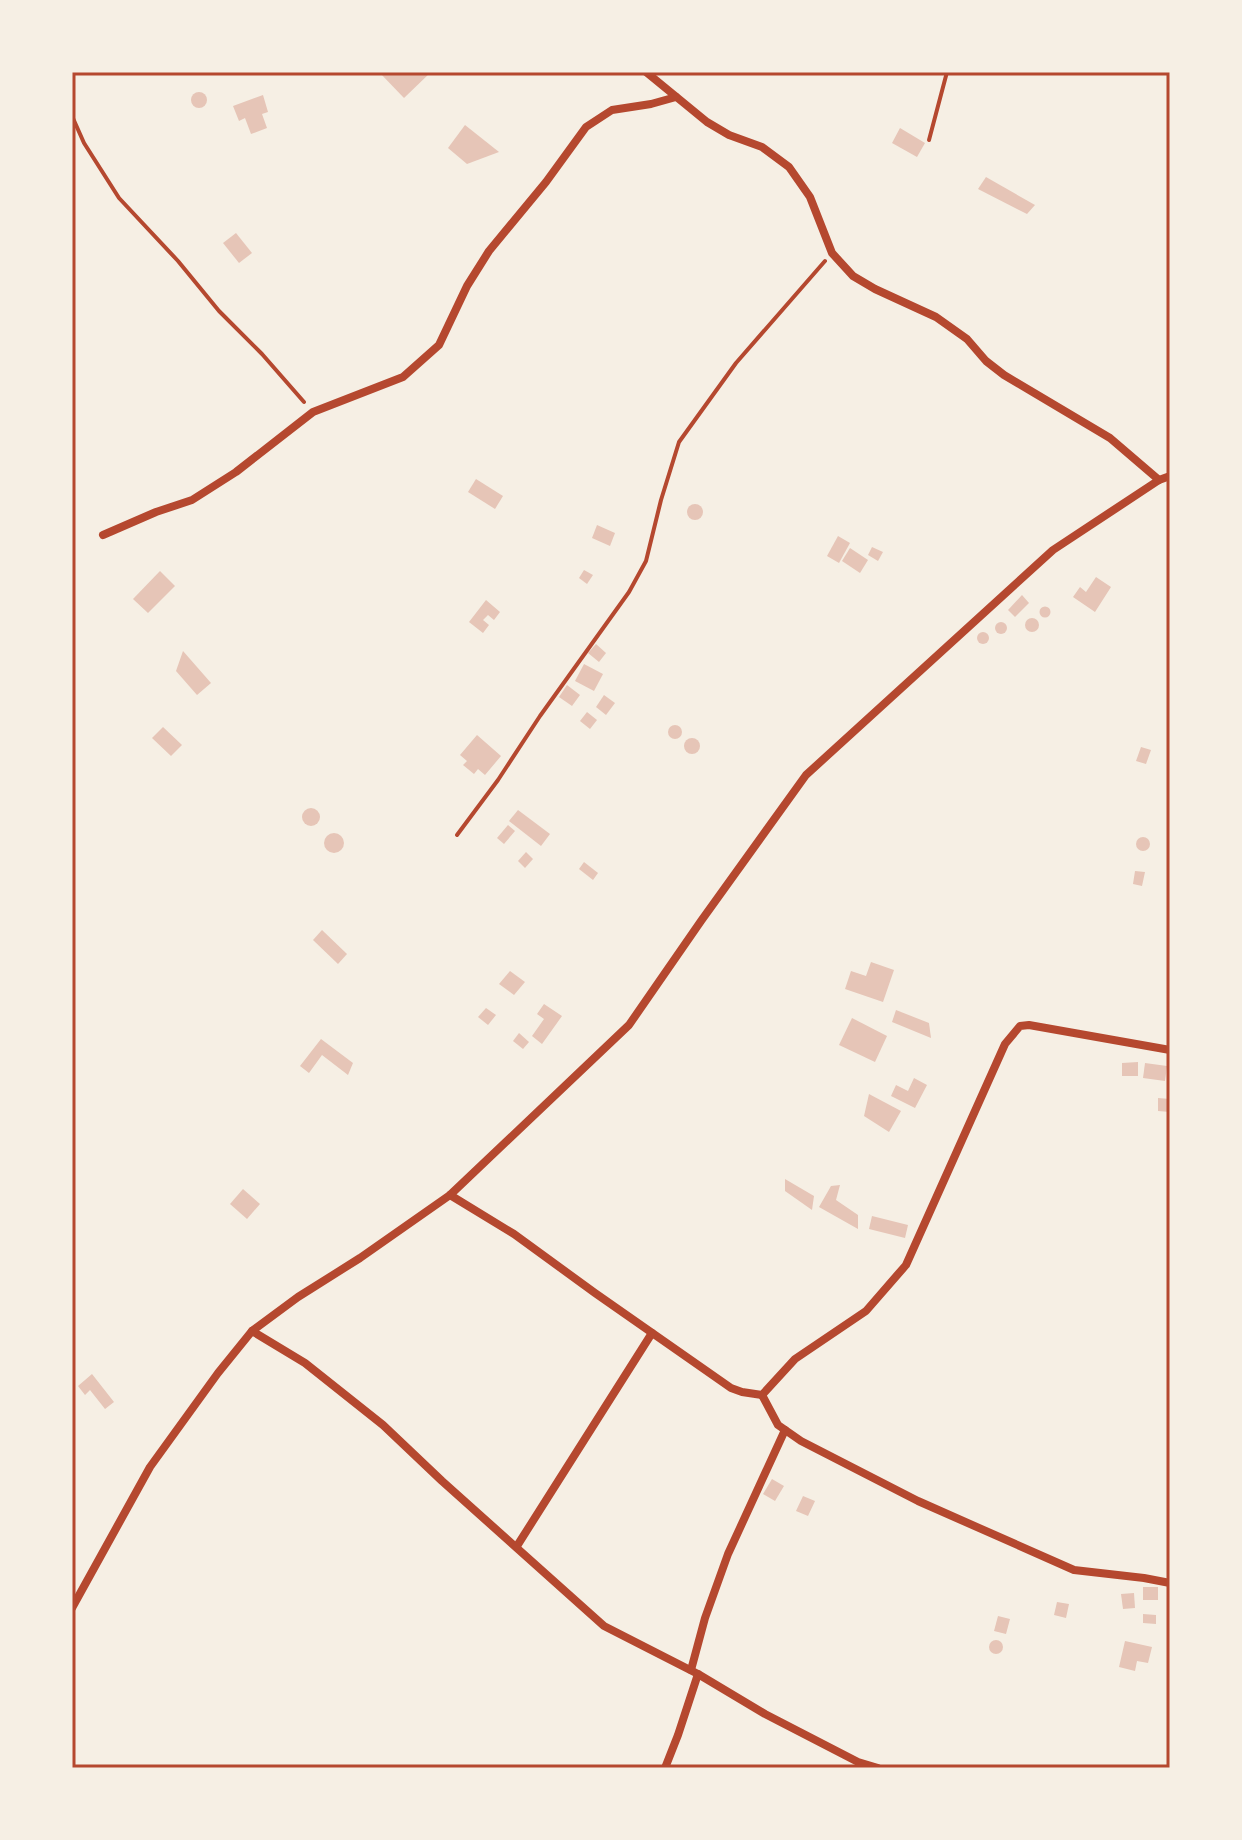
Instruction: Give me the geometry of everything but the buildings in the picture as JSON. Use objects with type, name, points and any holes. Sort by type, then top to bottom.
[{"type":"street","points":[[646,72],[707,122],[729,135],[762,147],[789,167],[810,197],[832,253],[853,276],[936,317],[967,339],[986,361],[1004,375],[1110,438],[1159,480]]},
{"type":"street","points":[[103,535],[192,500],[236,472],[313,412],[403,377],[439,345],[467,286],[489,251],[586,127],[612,110],[676,97]]},
{"type":"street","points":[[72,1608],[150,1467],[252,1331],[450,1195],[629,1025],[806,775],[1053,550],[1159,480],[1170,476]]},
{"type":"street","points":[[762,1395],[795,1359],[866,1311],[906,1265],[1005,1044],[1020,1026],[1029,1025],[1170,1050]]},
{"type":"street","points":[[450,1195],[514,1234],[731,1388],[762,1395]]},
{"type":"street","points":[[252,1331],[305,1363],[383,1425],[604,1626],[694,1672],[765,1714],[858,1762],[878,1768]]},
{"type":"street","points":[[517,1546],[652,1333]]},
{"type":"street","points":[[762,1395],[778,1425],[801,1441],[918,1501],[1074,1570],[1170,1583]]},
{"type":"street","points":[[665,1768],[678,1735],[705,1618],[728,1554],[785,1430]]},
{"type":"lane","points":[[929,140],[947,72]]},
{"type":"path","points":[[72,116],[84,143],[119,198],[313,412]]},
{"type":"path","points":[[457,835],[635,581],[646,561],[679,442],[736,363],[832,253]]}]
